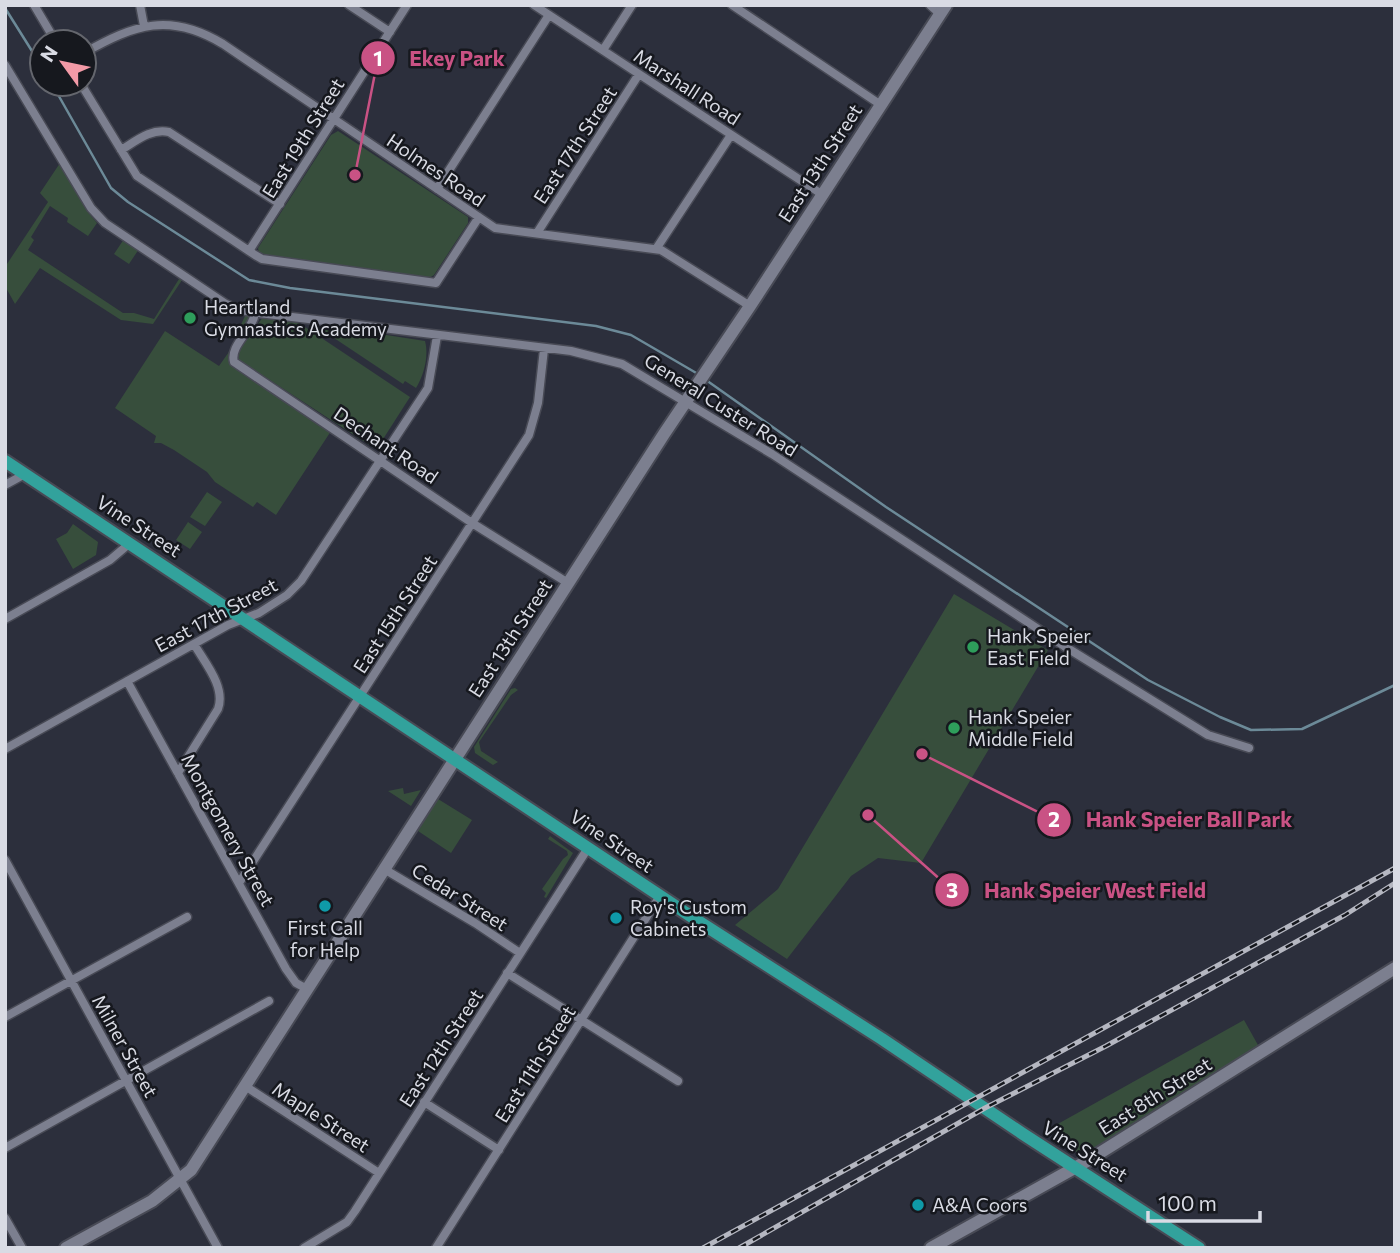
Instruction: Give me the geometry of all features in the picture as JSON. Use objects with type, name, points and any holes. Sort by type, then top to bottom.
[{"type":"main road","name":"Vine Street","points":[[5,461],[660,896],[1076,1167],[1191,1246]]},
{"type":"street","points":[[34,5],[48,28]]},
{"type":"street","points":[[140,5],[144,26]]},
{"type":"street","points":[[349,5],[390,32]]},
{"type":"street","name":"East 19th Street","points":[[249,251],[407,5]]},
{"type":"street","name":"Marshall Road","points":[[534,5],[823,195]]},
{"type":"street","points":[[603,50],[632,5]]},
{"type":"street","points":[[732,5],[881,105]]},
{"type":"street","name":"East 13th Street","points":[[66,1248],[152,1201],[182,1180],[191,1170],[568,583],[881,105],[939,8]]},
{"type":"street","points":[[437,189],[549,15]]},
{"type":"street","name":"Holmes Road","points":[[98,45],[115,35],[144,26],[177,25],[209,36],[495,228],[656,249],[750,306]]},
{"type":"street","name":"General Custer Road","points":[[5,65],[91,208],[105,223],[226,304],[255,313],[571,351],[622,363],[772,454],[1064,646],[1175,715],[1208,735],[1249,748]]},
{"type":"street","name":"East 17th Street","points":[[537,233],[639,74]]},
{"type":"street","points":[[89,98],[137,176],[262,259],[436,283],[479,217]]},
{"type":"street","points":[[121,150],[151,132],[169,132],[280,204]]},
{"type":"street","points":[[656,249],[732,135]]},
{"type":"street","name":"Dechant Road","points":[[255,313],[252,325],[234,352],[234,362],[472,523],[568,583]]},
{"type":"street","name":"East 17th Street","points":[[5,749],[194,644],[243,618],[259,613],[294,590],[428,388],[437,336]]},
{"type":"street","name":"East 15th Street","points":[[239,883],[529,435],[538,403],[544,349]]},
{"type":"street","points":[[5,485],[25,474]]},
{"type":"street","points":[[5,619],[110,561],[130,543]]},
{"type":"street","points":[[178,772],[221,700],[220,690],[194,644]]},
{"type":"street","name":"Montgomery Street","points":[[127,681],[291,978],[307,989]]},
{"type":"street","name":"East 12th Street","points":[[304,1248],[347,1222],[588,848]]},
{"type":"street","name":"Milner Street","points":[[5,860],[10,878],[72,981],[218,1248]]},
{"type":"street","name":"Cedar Street","points":[[384,869],[520,953]]},
{"type":"street","name":"East 11th Street","points":[[436,1248],[660,896]]},
{"type":"street","points":[[5,1017],[187,917]]},
{"type":"street","name":"East 8th Street","points":[[931,1248],[1076,1167],[1395,968]]},
{"type":"street","points":[[507,973],[678,1081]]},
{"type":"street","points":[[5,1148],[269,1001]]},
{"type":"street","name":"Maple Street","points":[[245,1086],[379,1173]]},
{"type":"street","points":[[424,1102],[499,1150]]},
{"type":"street","points":[[5,1217],[22,1248]]},
{"type":"green space","points":[[338,131],[468,217],[468,223],[434,275],[429,278],[259,254],[258,248],[331,135]]},
{"type":"green space","points":[[60,163],[87,211],[97,223],[88,236],[50,206],[31,237],[34,240],[28,250],[123,313],[154,319],[179,279],[182,280],[153,324],[121,320],[40,268],[15,304],[5,286],[5,267],[48,202],[40,193]]},
{"type":"green space","points":[[124,239],[139,249],[129,264],[114,254]]},
{"type":"green space","points":[[249,312],[255,313],[232,356],[333,428],[276,515],[257,502],[253,507],[174,450],[161,443],[154,443],[156,436],[115,408],[165,331],[219,366],[238,339],[235,337]]},
{"type":"green space","points":[[263,317],[296,321],[410,397],[378,447],[374,448],[236,358],[236,354]]},
{"type":"green space","points":[[322,325],[425,341],[425,365],[416,388],[405,381],[403,384],[319,328]]},
{"type":"green space","points":[[207,492],[222,502],[205,526],[190,517]]},
{"type":"green space","points":[[188,522],[202,532],[190,549],[176,540]]},
{"type":"green space","points":[[73,524],[98,542],[96,555],[73,569],[56,539],[67,533]]},
{"type":"green space","points":[[954,594],[1048,650],[921,863],[878,858],[851,876],[787,959],[735,925],[778,889]]},
{"type":"green space","points":[[511,689],[518,690],[511,695],[479,742],[481,751],[498,762],[493,765],[475,753],[474,747]]},
{"type":"green space","points":[[403,788],[404,794],[421,790],[411,806],[388,791]]},
{"type":"green space","points":[[438,799],[472,820],[451,853],[418,831]]},
{"type":"green space","points":[[550,836],[573,853],[546,898],[542,889],[568,855],[567,851],[548,839]]},
{"type":"green space","points":[[1244,1020],[1263,1054],[1080,1155],[1047,1130]]},
{"type":"waterway","points":[[5,8],[28,45]]},
{"type":"waterway","points":[[60,98],[111,188],[128,202],[249,280],[290,288],[596,326],[631,335],[698,374]]},
{"type":"waterway","points":[[706,380],[886,507],[1148,680],[1220,717],[1251,730],[1302,729],[1395,685]]},
{"type":"railway","points":[[703,1248],[1395,868]]},
{"type":"railway","points":[[739,1248],[985,1108],[1106,1046],[1345,915],[1395,883]]},
{"type":"place","name":"Ekey Park","points":[[355,175]]},
{"type":"place","name":"Heartland Gymnastics Academy","points":[[190,318]]},
{"type":"place","name":"Hank Speier East Field","points":[[973,647]]},
{"type":"place","name":"Hank Speier Middle Field","points":[[954,728]]},
{"type":"place","name":"Hank Speier Ball Park","points":[[922,754]]},
{"type":"place","name":"Hank Speier West Field","points":[[868,815]]},
{"type":"place","name":"First Call for Help","points":[[325,906]]},
{"type":"place","name":"Roy's Custom Cabinets","points":[[616,918]]},
{"type":"place","name":"A&A Coors","points":[[918,1205]]}]
